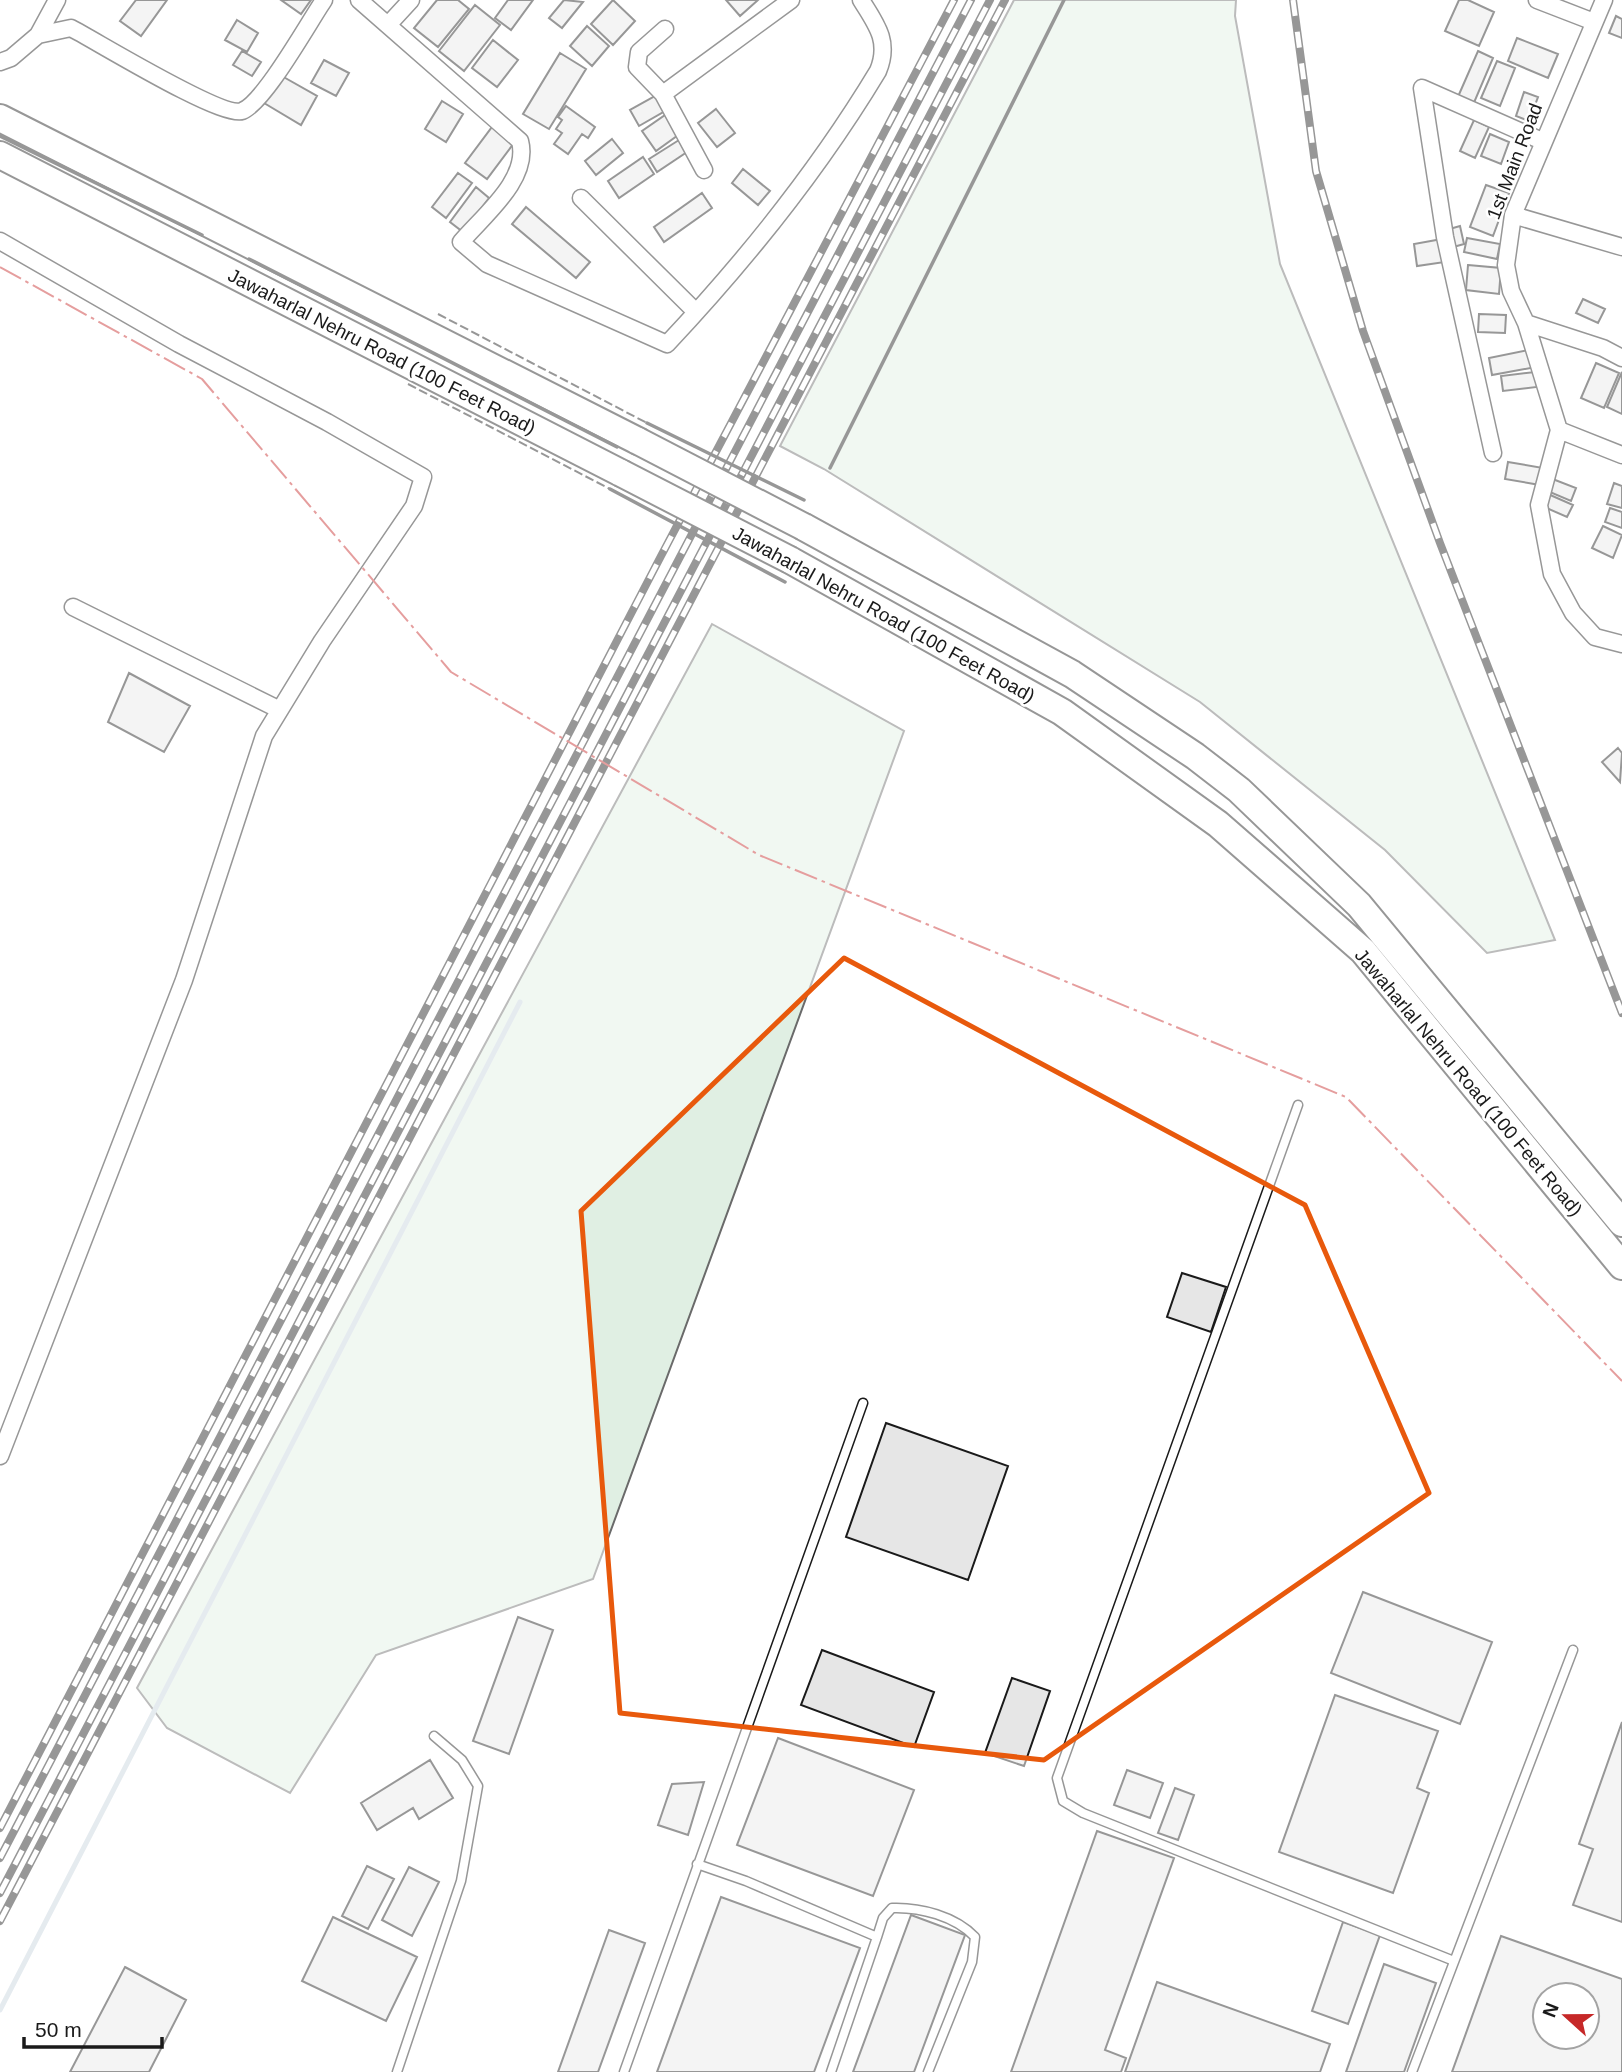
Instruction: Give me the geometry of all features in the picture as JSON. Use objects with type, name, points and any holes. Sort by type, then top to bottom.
[{"type":"main road","name":"Jawaharlal Nehru Road (100 Feet Road)","points":[[0,118],[638,440],[804,527],[1072,674],[1195,755],[1239,790],[1359,905],[1622,1223]]},
{"type":"main road","name":"Jawaharlal Nehru Road (100 Feet Road)","points":[[0,155],[790,561],[1062,712],[1218,824],[1363,951],[1622,1266]]},
{"type":"street","points":[[0,62],[11,58],[38,35],[58,0]]},
{"type":"street","points":[[38,35],[71,28],[203,102],[229,111],[242,111],[259,99],[324,0]]},
{"type":"street","points":[[359,0],[520,141],[523,153],[514,180],[461,242],[487,264],[667,344],[809,173],[878,71],[885,55],[879,29],[861,0]]},
{"type":"street","points":[[388,25],[411,0]]},
{"type":"street","points":[[663,94],[791,0]]},
{"type":"street","points":[[1537,0],[1594,22]]},
{"type":"street","name":"1st Main Road","points":[[1559,430],[1526,323],[1511,291],[1506,265],[1513,215],[1542,141],[1604,0]]},
{"type":"street","points":[[665,29],[639,52],[637,67],[663,94],[704,170]]},
{"type":"street","points":[[1493,453],[1445,237],[1422,88],[1542,141]]},
{"type":"street","points":[[581,198],[696,312]]},
{"type":"street","points":[[1513,215],[1622,247]]},
{"type":"street","points":[[0,241],[179,344],[327,422],[423,477],[414,506],[322,641],[264,736],[184,980],[0,1456]]},
{"type":"street","points":[[1526,323],[1603,348],[1622,358]]},
{"type":"street","points":[[1622,455],[1559,430],[1539,505],[1552,574],[1573,613],[1595,637],[1622,644]]},
{"type":"street","points":[[73,607],[280,710]]},
{"type":"lane","points":[[1298,1105],[1057,1778],[1063,1801],[1083,1813],[1454,1961]]},
{"type":"lane","points":[[624,2072],[863,1403]]},
{"type":"lane","points":[[1412,2072],[1573,1650]]},
{"type":"lane","points":[[397,2072],[461,1881],[478,1786],[462,1760],[434,1737]]},
{"type":"lane","points":[[697,1864],[746,1881],[877,1937]]},
{"type":"lane","points":[[831,2072],[883,1918],[892,1908],[907,1907],[962,1923],[975,1937],[972,1962],[928,2072]]},
{"type":"highlighted area","points":[[844,958],[1305,1205],[1429,1493],[1044,1760],[620,1713],[581,1211]]},
{"type":"green space","points":[[1014,0],[1236,0],[1235,16],[1280,264],[1555,940],[1487,953],[1385,850],[1200,702],[824,469],[780,446]]},
{"type":"green space","points":[[712,624],[904,731],[593,1579],[376,1655],[290,1793],[167,1728],[137,1688]]},
{"type":"building","points":[[136,0],[167,0],[141,36],[120,21]]},
{"type":"building","points":[[281,0],[311,0],[301,14]]},
{"type":"building","points":[[437,0],[458,0],[469,9],[438,47],[414,28]]},
{"type":"building","points":[[508,0],[533,0],[511,30],[495,18]]},
{"type":"building","points":[[564,0],[583,2],[562,28],[549,18]]},
{"type":"building","points":[[613,0],[635,21],[613,45],[591,24]]},
{"type":"building","points":[[726,0],[758,0],[740,16]]},
{"type":"building","points":[[1459,0],[1468,0],[1494,12],[1479,46],[1445,31]]},
{"type":"building","points":[[475,5],[500,25],[464,71],[439,51]]},
{"type":"building","points":[[1616,16],[1622,19],[1622,38],[1609,33]]},
{"type":"building","points":[[237,20],[258,33],[247,52],[225,40]]},
{"type":"building","points":[[587,26],[609,46],[592,66],[570,46]]},
{"type":"building","points":[[1517,38],[1558,54],[1548,78],[1508,61]]},
{"type":"building","points":[[493,40],[518,60],[497,87],[472,68]]},
{"type":"building","points":[[242,51],[261,62],[252,76],[233,65]]},
{"type":"building","points":[[1478,51],[1493,58],[1473,105],[1457,99]]},
{"type":"building","points":[[560,53],[586,69],[549,129],[523,114]]},
{"type":"building","points":[[324,60],[349,73],[336,96],[311,83]]},
{"type":"building","points":[[1497,61],[1515,68],[1500,106],[1481,98]]},
{"type":"building","points":[[280,75],[317,96],[301,125],[264,103]]},
{"type":"building","points":[[1524,92],[1538,97],[1529,121],[1516,116]]},
{"type":"building","points":[[657,95],[665,111],[639,126],[630,110]]},
{"type":"building","points":[[442,101],[463,114],[446,142],[425,129]]},
{"type":"building","points":[[566,106],[595,127],[588,138],[582,134],[568,154],[554,144],[562,133],[556,129],[562,120],[558,117]]},
{"type":"building","points":[[716,109],[735,133],[717,147],[698,123]]},
{"type":"building","points":[[668,113],[681,133],[656,151],[642,131]]},
{"type":"building","points":[[1474,120],[1489,127],[1475,158],[1460,151]]},
{"type":"building","points":[[492,127],[514,143],[487,179],[465,163]]},
{"type":"building","points":[[1490,134],[1509,142],[1501,164],[1481,156]]},
{"type":"building","points":[[612,139],[623,153],[596,175],[585,161]]},
{"type":"building","points":[[679,140],[687,152],[657,172],[649,159]]},
{"type":"building","points":[[643,157],[654,174],[619,198],[608,181]]},
{"type":"building","points":[[743,169],[770,191],[758,205],[732,183]]},
{"type":"building","points":[[458,173],[472,183],[446,218],[432,207]]},
{"type":"building","points":[[1486,185],[1509,193],[1493,236],[1470,227]]},
{"type":"building","points":[[476,187],[489,198],[463,232],[450,222]]},
{"type":"building","points":[[702,193],[712,208],[664,242],[654,227]]},
{"type":"building","points":[[526,207],[590,262],[576,278],[512,224]]},
{"type":"building","points":[[1460,226],[1464,244],[1450,248],[1446,230]]},
{"type":"building","points":[[1467,238],[1500,244],[1497,259],[1464,252]]},
{"type":"building","points":[[1442,239],[1445,262],[1417,266],[1414,244]]},
{"type":"building","points":[[1468,265],[1501,268],[1499,294],[1466,290]]},
{"type":"building","points":[[1583,299],[1605,309],[1598,323],[1576,313]]},
{"type":"building","points":[[1479,314],[1506,315],[1505,333],[1478,332]]},
{"type":"building","points":[[1533,349],[1536,367],[1492,375],[1489,358]]},
{"type":"building","points":[[1596,363],[1619,373],[1604,408],[1581,398]]},
{"type":"building","points":[[1535,372],[1537,387],[1503,391],[1501,376]]},
{"type":"building","points":[[1622,372],[1622,414],[1607,407]]},
{"type":"building","points":[[1508,462],[1543,468],[1540,485],[1505,479]]},
{"type":"building","points":[[1550,478],[1576,488],[1571,501],[1545,490]]},
{"type":"building","points":[[1614,483],[1622,486],[1622,508],[1607,504]]},
{"type":"building","points":[[1548,494],[1573,505],[1567,517],[1542,506]]},
{"type":"building","points":[[1610,508],[1622,512],[1622,528],[1605,522]]},
{"type":"building","points":[[1603,526],[1622,535],[1613,558],[1592,548]]},
{"type":"building","points":[[129,673],[190,706],[164,752],[108,722]]},
{"type":"building","points":[[1618,748],[1622,753],[1620,782],[1602,762]]},
{"type":"building","points":[[1182,1273],[1226,1287],[1211,1332],[1167,1317]]},
{"type":"building","points":[[886,1423],[1008,1466],[968,1580],[846,1537]]},
{"type":"building","points":[[1363,1592],[1492,1642],[1460,1724],[1331,1673]]},
{"type":"building","points":[[518,1617],[553,1630],[509,1754],[473,1741]]},
{"type":"building","points":[[822,1650],[934,1692],[914,1747],[801,1705]]},
{"type":"building","points":[[1012,1678],[1050,1691],[1024,1766],[985,1753]]},
{"type":"building","points":[[1335,1695],[1438,1731],[1417,1788],[1429,1793],[1393,1893],[1279,1852]]},
{"type":"building","points":[[1622,1722],[1622,1922],[1573,1905],[1593,1849],[1579,1844]]},
{"type":"building","points":[[778,1738],[914,1790],[873,1896],[737,1845]]},
{"type":"building","points":[[430,1760],[453,1798],[419,1819],[413,1808],[377,1830],[361,1803]]},
{"type":"building","points":[[1127,1770],[1163,1783],[1150,1818],[1114,1805]]},
{"type":"building","points":[[704,1782],[688,1835],[658,1825],[672,1784]]},
{"type":"building","points":[[1175,1788],[1194,1795],[1178,1840],[1158,1833]]},
{"type":"building","points":[[1097,1831],[1174,1858],[1105,2050],[1126,2058],[1121,2072],[1011,2072]]},
{"type":"building","points":[[367,1866],[394,1879],[368,1929],[342,1916]]},
{"type":"building","points":[[409,1867],[439,1882],[412,1936],[382,1920]]},
{"type":"building","points":[[721,1897],[860,1948],[814,2072],[657,2072]]},
{"type":"building","points":[[911,1915],[965,1935],[914,2072],[853,2072]]},
{"type":"building","points":[[333,1917],[417,1957],[386,2021],[302,1981]]},
{"type":"building","points":[[1343,1922],[1380,1935],[1348,2024],[1312,2011]]},
{"type":"building","points":[[609,1930],[645,1943],[598,2072],[558,2072]]},
{"type":"building","points":[[1501,1936],[1622,1979],[1622,2072],[1452,2072]]},
{"type":"building","points":[[1384,1964],[1436,1983],[1404,2072],[1346,2072]]},
{"type":"building","points":[[125,1967],[186,2000],[149,2072],[70,2072]]},
{"type":"building","points":[[1157,1982],[1330,2044],[1320,2072],[1125,2072]]},
{"type":"waterway","points":[[0,2010],[520,1002]]},
{"type":"railway","points":[[0,1828],[661,556],[954,0]]},
{"type":"railway","points":[[0,1858],[971,0]]},
{"type":"railway","points":[[0,1893],[990,0]]},
{"type":"railway","points":[[0,1921],[1005,0]]},
{"type":"railway","points":[[1293,0],[1316,171],[1363,331],[1440,543],[1622,1013]]},
{"type":"fence","points":[[438,314],[647,423]]},
{"type":"fence","points":[[408,384],[610,489]]},
{"type":"wall","points":[[830,468],[1064,0]]},
{"type":"wall","points":[[0,136],[202,235]]},
{"type":"wall","points":[[249,259],[617,447]]},
{"type":"wall","points":[[647,423],[804,500]]},
{"type":"wall","points":[[610,489],[785,582]]},
{"type":"power","points":[[0,267],[202,379],[451,672],[759,855],[1346,1097],[1622,1381]]}]
